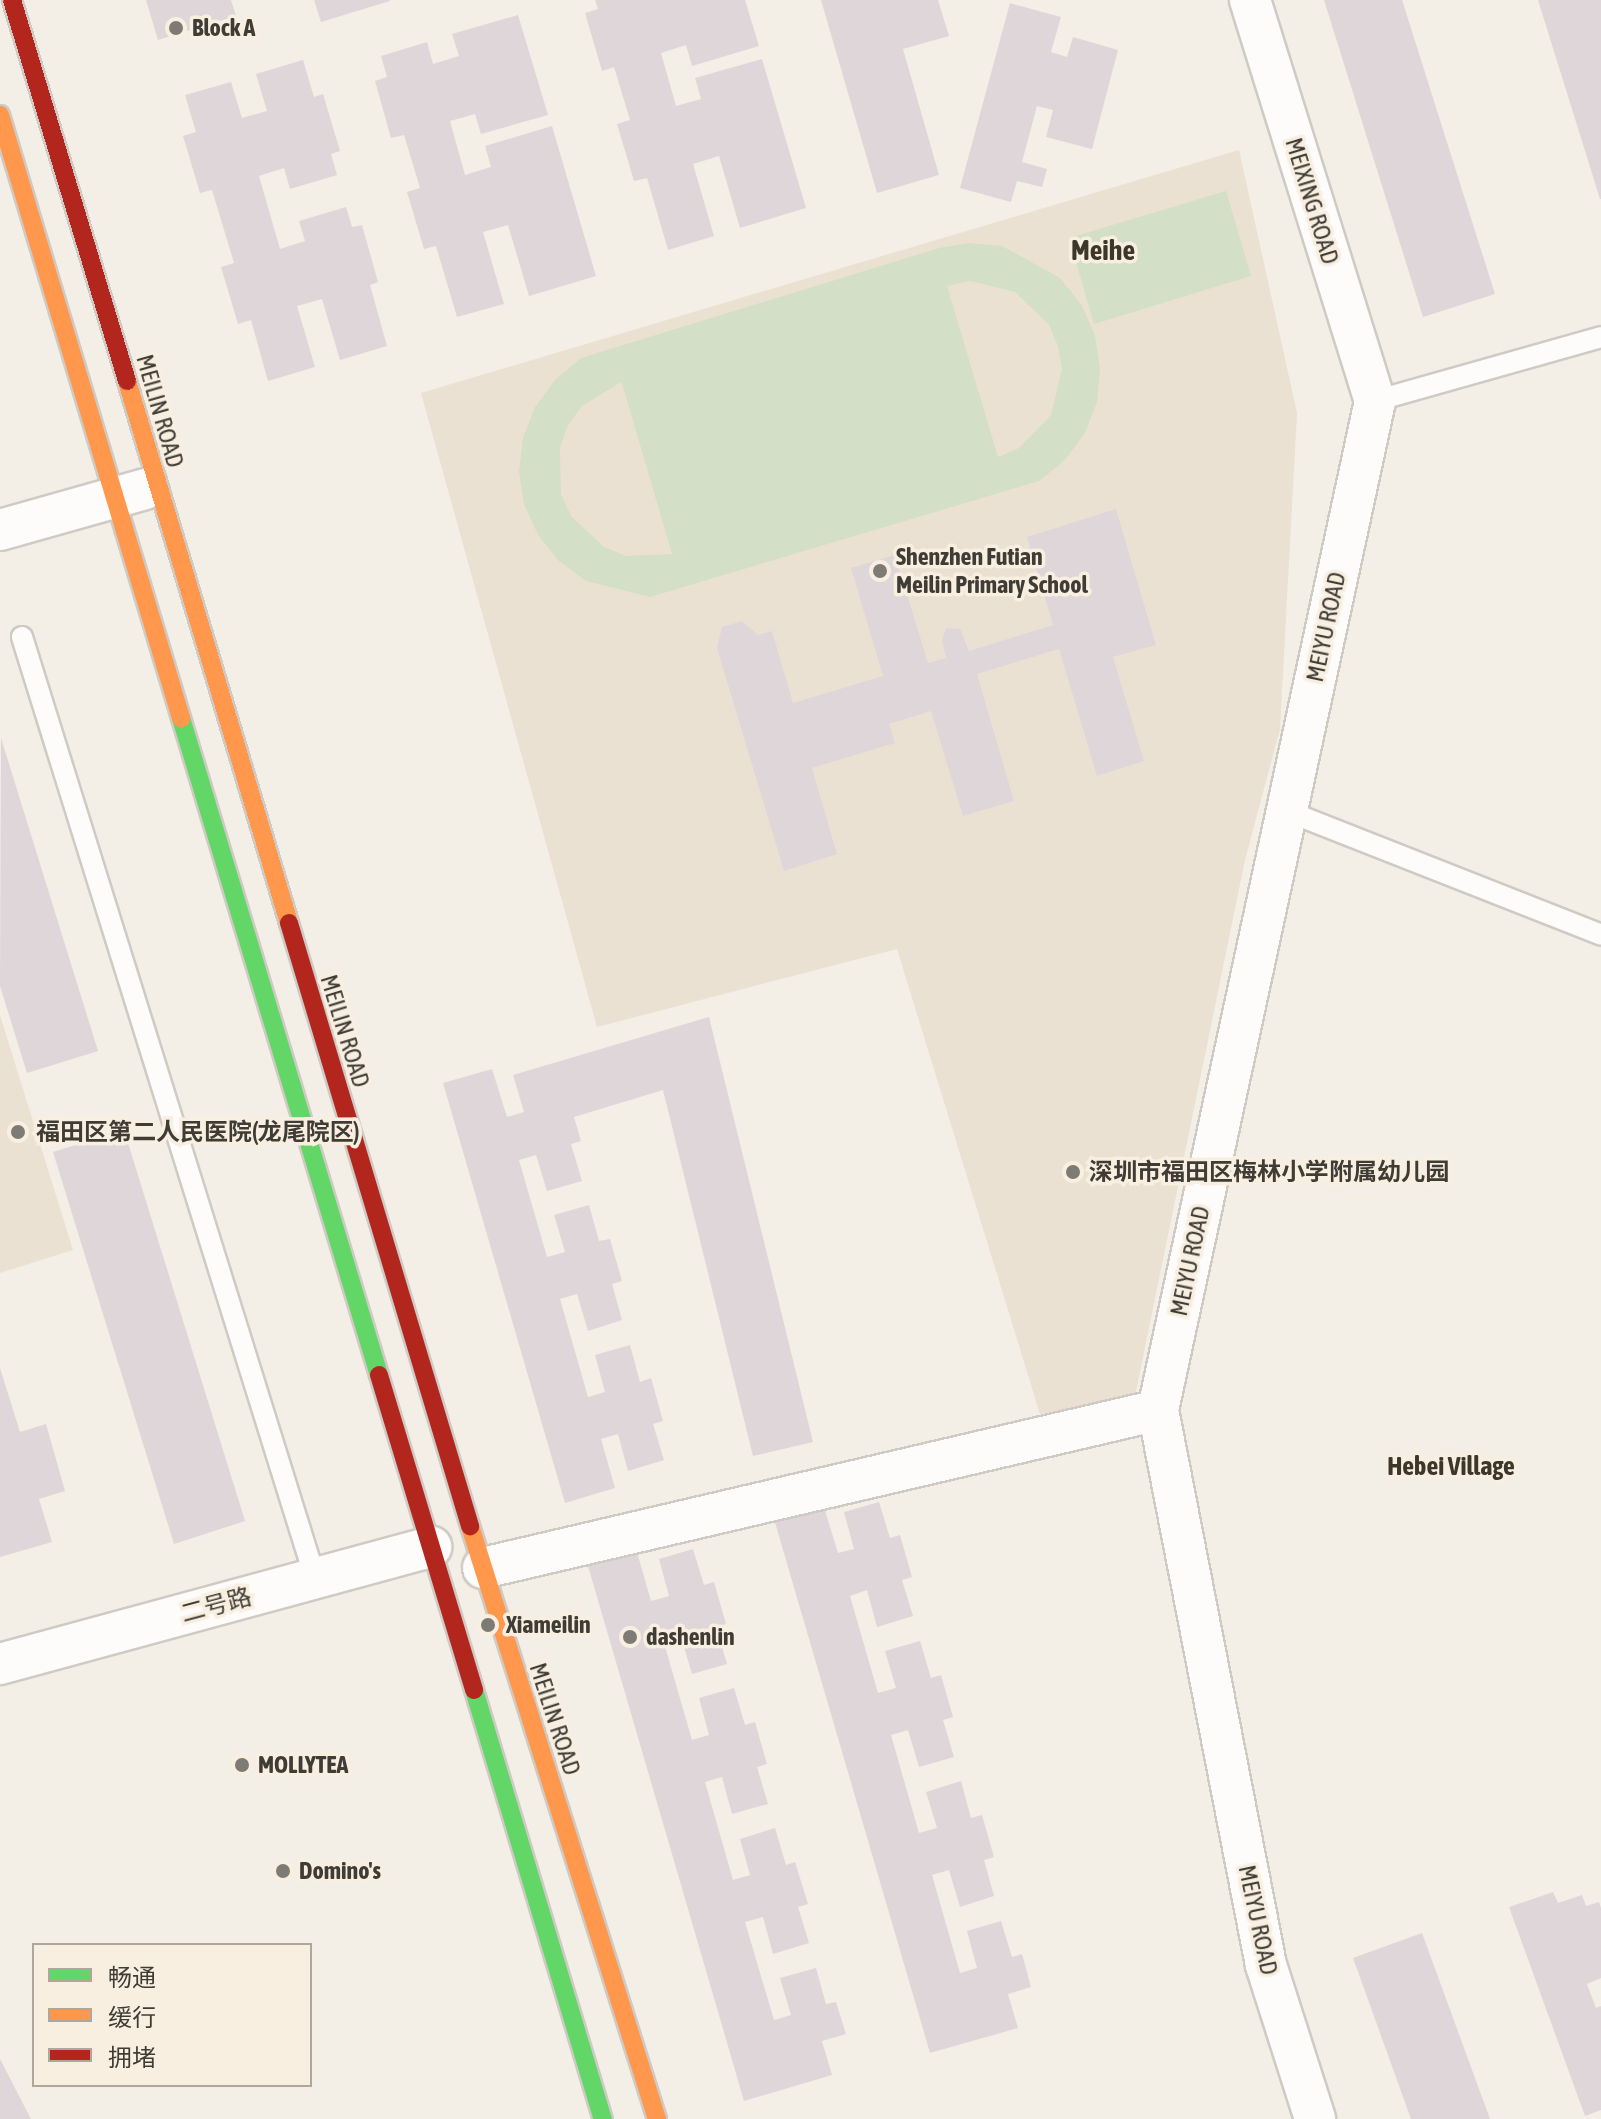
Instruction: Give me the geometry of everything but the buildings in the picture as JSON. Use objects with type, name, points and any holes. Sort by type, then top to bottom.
[{"type":"main road","name":"MEILIN ROAD","points":[[12,0],[483,1568],[657,2119]]},
{"type":"main road","points":[[0,115],[603,2119]]},
{"type":"street","name":"MEIXING ROAD","points":[[1250,0],[1375,401]]},
{"type":"street","name":"MEIYU ROAD","points":[[1315,2119],[1266,1965],[1158,1410],[1375,401]]},
{"type":"street","points":[[0,530],[156,485]]},
{"type":"street","points":[[483,1568],[1158,1410]]},
{"type":"street","name":"二号路","points":[[0,1664],[431,1547]]},
{"type":"lane","points":[[1375,401],[1601,337]]},
{"type":"lane","points":[[22,637],[315,1578]]},
{"type":"lane","points":[[1287,811],[1601,935]]},
{"type":"shaded area","name":"Shenzhen Futian Meilin Primary School","points":[[1239,150],[1297,413],[1280,729],[1245,860],[1135,1396],[1040,1414],[897,949],[597,1027],[421,393]]},
{"type":"shaded area","name":"福田区第二人民医院(龙尾院区)","points":[[0,1015],[73,1250],[0,1273]]},
{"type":"green space","points":[[1226,191],[1251,276],[1094,324],[1069,238]]},
{"type":"green space","points":[[969,243],[1002,246],[1060,278],[1081,304],[1095,335],[1100,368],[1097,402],[1085,433],[1065,460],[1039,481],[650,597],[586,581],[559,561],[538,535],[524,504],[519,472],[523,438],[535,407],[555,380],[581,358],[939,248]],"holes":[[[970,281],[1015,292],[1049,325],[1058,346],[1062,369],[1051,415],[1019,448],[998,457],[947,286]],[[622,383],[672,554],[626,556],[604,547],[571,516],[561,494],[560,448],[568,425],[582,406]]]},
{"type":"traffic: fast","points":[[181,718],[379,1375]]},
{"type":"traffic: fast","points":[[474,1690],[603,2119]]},
{"type":"traffic: slow","points":[[0,115],[181,718]]},
{"type":"traffic: slow","points":[[127,381],[289,923]]},
{"type":"traffic: slow","points":[[470,1526],[657,2119]]},
{"type":"traffic: jam","points":[[12,0],[127,381]]},
{"type":"traffic: jam","points":[[289,923],[470,1526]]},
{"type":"traffic: jam","points":[[379,1375],[474,1690]]},
{"type":"place","name":"Block A","points":[[176,28]]},
{"type":"place","name":"Shenzhen Futian Meilin Primary School","points":[[880,571]]},
{"type":"place","name":"福田区第二人民医院(龙尾院区)","points":[[18,1132]]},
{"type":"place","name":"深圳市福田区梅林小学附属幼儿园","points":[[1073,1172]]},
{"type":"place","name":"Xiameilin","points":[[488,1625]]},
{"type":"place","name":"dashenlin","points":[[630,1637]]},
{"type":"place","name":"MOLLYTEA","points":[[242,1765]]},
{"type":"place","name":"Domino's","points":[[283,1871]]},
{"type":"district","name":"Meihe","points":[[1103,250]]},
{"type":"district","name":"Hebei Village","points":[[1451,1467]]}]
